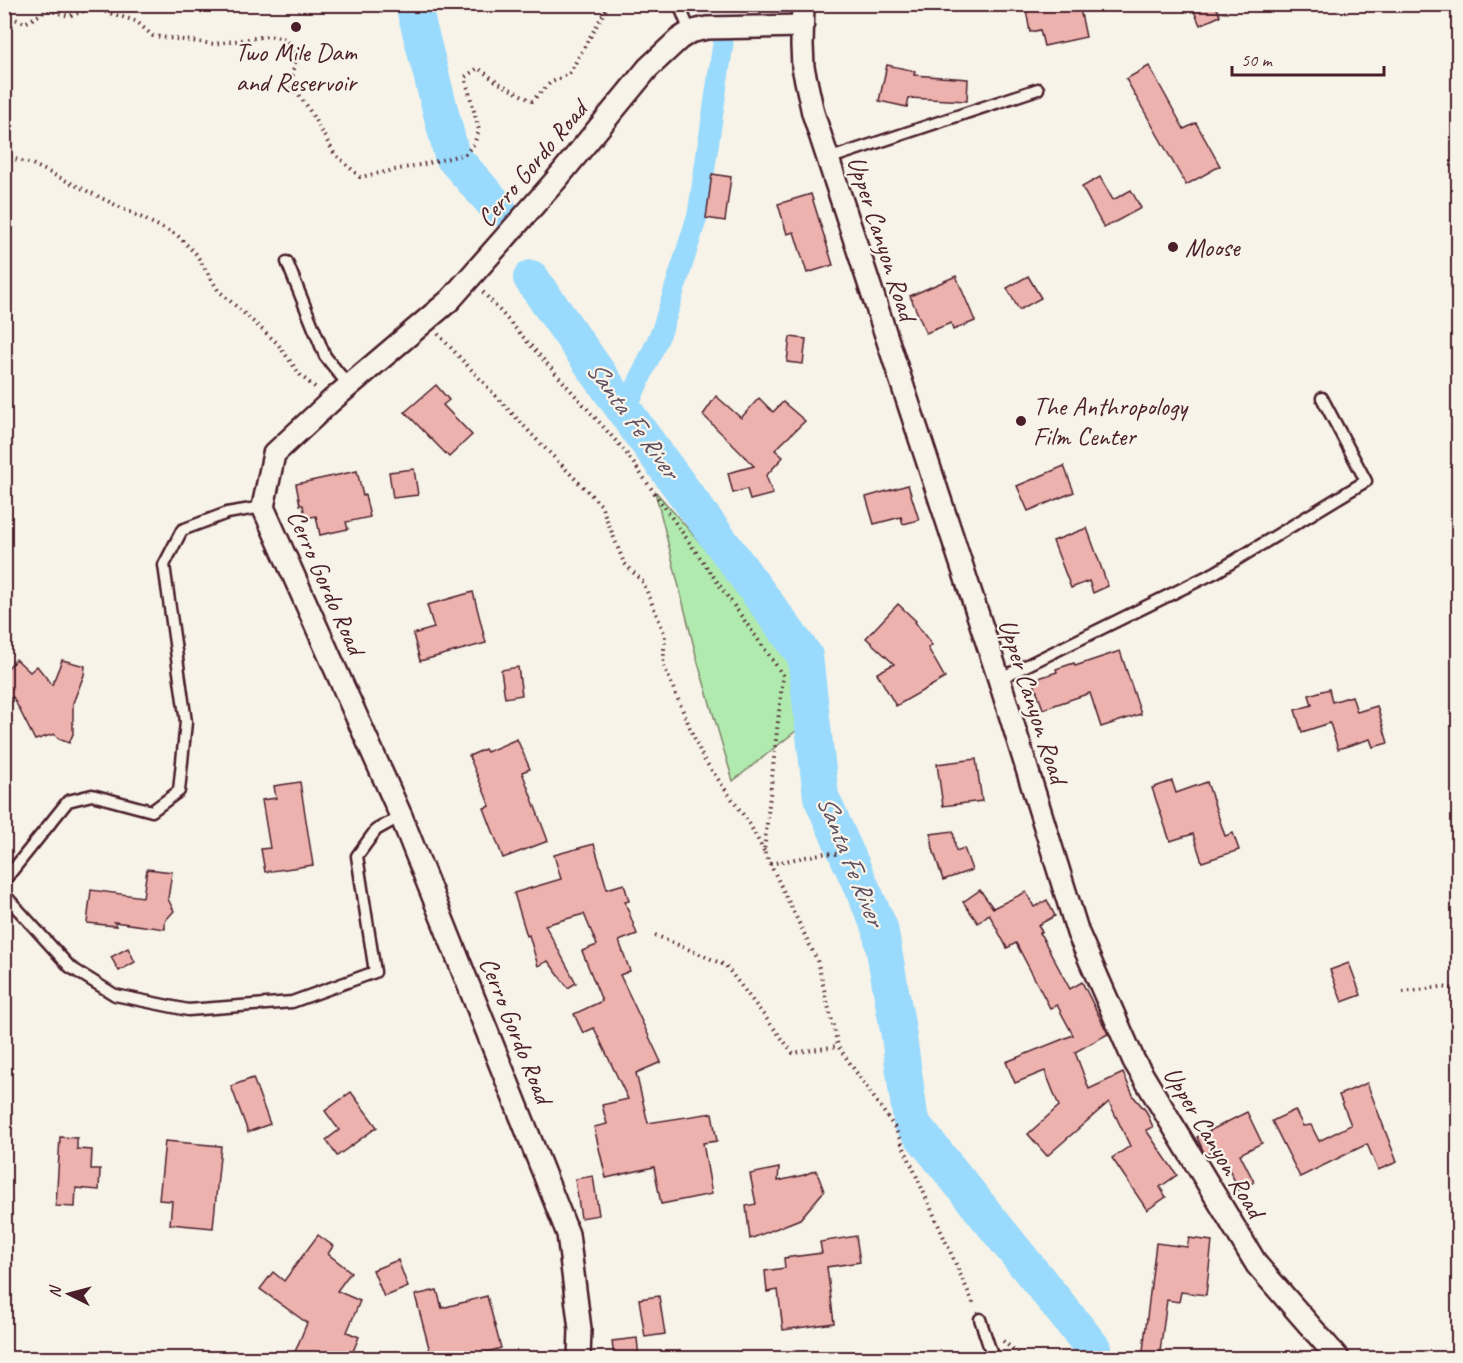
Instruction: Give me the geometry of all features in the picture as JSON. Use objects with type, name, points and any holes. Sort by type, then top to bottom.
[{"type":"street","name":"Upper Canyon Road","points":[[803,4],[803,67],[813,114],[999,679],[1078,933],[1134,1061],[1257,1265],[1338,1359]]},
{"type":"street","points":[[698,30],[802,26]]},
{"type":"street","name":"Cerro Gordo Road","points":[[579,1359],[580,1329],[568,1234],[401,816],[263,507],[274,454],[331,401],[450,300],[556,180],[648,68],[671,46],[698,30]]},
{"type":"lane","points":[[679,4],[698,30]]},
{"type":"lane","points":[[828,159],[1038,89]]},
{"type":"lane","points":[[287,262],[325,356],[349,386]]},
{"type":"lane","points":[[999,679],[1216,572],[1366,482],[1322,398]]},
{"type":"lane","points":[[4,881],[68,801],[92,795],[152,811],[179,791],[186,722],[164,566],[182,530],[228,513],[263,507]]},
{"type":"lane","points":[[4,894],[70,967],[115,995],[188,1010],[292,1002],[375,972],[357,856],[376,830],[401,816]]},
{"type":"lane","points":[[980,1319],[993,1359]]},
{"type":"path","points":[[4,20],[15,19],[25,23],[48,10],[69,16],[93,8],[136,21],[153,36],[214,44],[268,36],[286,39],[296,54],[291,86],[307,106],[334,153],[360,177],[465,154],[474,144],[479,130],[465,77],[478,68],[497,82],[532,101],[550,83],[570,74],[609,4]]},
{"type":"path","points":[[4,156],[32,164],[177,235],[196,254],[218,290],[278,343],[301,376],[331,401]]},
{"type":"path","points":[[470,278],[624,450],[783,675],[764,851]]},
{"type":"path","points":[[425,321],[601,505],[624,563],[643,582],[665,635],[663,664],[703,758],[749,823],[817,960],[838,1046],[894,1128],[980,1319],[1023,1359]]},
{"type":"path","points":[[770,864],[825,853],[837,854]]},
{"type":"path","points":[[655,935],[725,964],[794,1053],[838,1046]]},
{"type":"path","points":[[1403,992],[1441,987],[1458,989]]},
{"type":"green space","points":[[655,491],[740,588],[793,661],[801,727],[733,781],[698,663]]},
{"type":"building","points":[[1025,4],[1079,4],[1086,37],[1044,46],[1040,30],[1030,32]]},
{"type":"building","points":[[1191,4],[1215,4],[1220,16],[1200,25]]},
{"type":"building","points":[[887,65],[915,71],[914,75],[968,79],[967,101],[909,98],[907,107],[879,101]]},
{"type":"building","points":[[1149,66],[1184,129],[1196,123],[1220,166],[1186,185],[1126,79]]},
{"type":"building","points":[[712,174],[731,177],[725,221],[706,218]]},
{"type":"building","points":[[1100,177],[1113,200],[1131,190],[1141,208],[1104,228],[1082,187]]},
{"type":"building","points":[[811,194],[833,265],[807,273],[794,232],[787,234],[778,204]]},
{"type":"building","points":[[956,276],[975,321],[953,330],[951,323],[926,333],[910,296]]},
{"type":"building","points":[[1028,276],[1041,298],[1019,310],[1007,288]]},
{"type":"building","points":[[790,337],[806,339],[803,364],[787,362]]},
{"type":"building","points":[[436,385],[449,400],[443,405],[472,435],[449,457],[405,412]]},
{"type":"building","points":[[716,396],[741,418],[759,398],[773,412],[783,402],[805,421],[775,450],[783,457],[766,476],[773,494],[750,500],[747,489],[733,493],[728,473],[754,466],[703,415]]},
{"type":"building","points":[[1064,466],[1074,492],[1028,511],[1017,486]]},
{"type":"building","points":[[414,469],[418,495],[393,498],[389,472]]},
{"type":"building","points":[[357,471],[370,517],[346,522],[348,529],[320,535],[316,516],[305,518],[296,484]]},
{"type":"building","points":[[908,485],[919,520],[903,524],[901,517],[874,524],[866,497]]},
{"type":"building","points":[[1087,528],[1108,586],[1093,593],[1089,581],[1071,588],[1053,541]]},
{"type":"building","points":[[473,592],[486,643],[420,661],[413,634],[434,628],[427,605]]},
{"type":"building","points":[[898,604],[916,621],[932,645],[928,648],[945,678],[896,706],[877,673],[894,664],[866,638]]},
{"type":"building","points":[[1120,651],[1141,714],[1101,727],[1090,693],[1043,709],[1033,680],[1057,672],[1056,669],[1074,663],[1075,666]]},
{"type":"building","points":[[16,659],[30,672],[37,666],[52,685],[62,660],[85,666],[84,675],[73,703],[73,734],[69,743],[54,734],[35,740],[13,697],[4,702],[4,672]]},
{"type":"building","points":[[518,667],[522,695],[505,698],[501,670]]},
{"type":"building","points":[[1329,689],[1332,702],[1352,696],[1357,712],[1377,706],[1388,743],[1373,747],[1370,739],[1338,749],[1330,723],[1302,732],[1295,710],[1312,705],[1309,695]]},
{"type":"building","points":[[517,739],[530,769],[522,772],[548,841],[503,858],[484,808],[490,806],[469,756],[485,749],[487,752]]},
{"type":"building","points":[[976,759],[982,801],[943,806],[937,764]]},
{"type":"building","points":[[1172,781],[1176,793],[1207,782],[1225,836],[1233,833],[1239,850],[1202,862],[1193,834],[1170,841],[1152,788]]},
{"type":"building","points":[[300,782],[313,865],[265,872],[261,849],[270,848],[262,800],[276,798],[274,786]]},
{"type":"building","points":[[953,831],[956,851],[964,848],[972,870],[943,880],[933,849],[931,834]]},
{"type":"building","points":[[594,844],[607,889],[624,884],[629,901],[625,902],[637,934],[619,941],[630,971],[620,975],[661,1062],[636,1073],[648,1123],[712,1113],[717,1141],[703,1143],[712,1194],[661,1204],[654,1167],[606,1178],[594,1127],[607,1124],[602,1105],[628,1099],[594,1028],[583,1033],[574,1014],[602,1001],[582,951],[597,945],[584,914],[545,925],[576,983],[568,988],[548,961],[538,966],[514,893],[561,879],[554,855]]},
{"type":"building","points":[[147,869],[172,872],[168,899],[174,911],[165,921],[165,929],[114,922],[116,926],[87,923],[91,890],[143,897]]},
{"type":"building","points":[[980,890],[993,908],[1026,892],[1034,907],[1047,900],[1055,916],[1038,925],[1042,932],[1040,933],[1070,989],[1082,982],[1108,1034],[1075,1052],[1089,1089],[1123,1073],[1134,1097],[1146,1111],[1153,1127],[1146,1130],[1177,1175],[1160,1187],[1166,1197],[1147,1210],[1112,1158],[1130,1146],[1109,1102],[1047,1156],[1028,1134],[1059,1106],[1045,1071],[1015,1083],[1006,1062],[1073,1035],[1057,1005],[1050,1008],[1016,943],[1007,948],[989,914],[978,923],[963,902]]},
{"type":"building","points":[[128,948],[135,962],[119,971],[111,957]]},
{"type":"building","points":[[1349,963],[1361,995],[1342,1002],[1330,970]]},
{"type":"building","points":[[253,1078],[270,1124],[248,1132],[231,1086]]},
{"type":"building","points":[[1367,1083],[1397,1162],[1378,1170],[1367,1144],[1300,1177],[1272,1121],[1295,1110],[1303,1126],[1311,1125],[1319,1141],[1351,1125],[1339,1095]]},
{"type":"building","points":[[351,1092],[377,1127],[337,1156],[326,1140],[339,1130],[325,1111]]},
{"type":"building","points":[[1247,1112],[1262,1143],[1240,1154],[1254,1182],[1239,1190],[1219,1148],[1205,1155],[1197,1137]]},
{"type":"building","points":[[60,1137],[77,1138],[77,1149],[92,1150],[91,1169],[100,1169],[99,1190],[76,1188],[75,1207],[56,1206]]},
{"type":"building","points":[[165,1141],[221,1146],[213,1228],[170,1224],[172,1201],[159,1200]]},
{"type":"building","points":[[779,1168],[778,1181],[816,1170],[824,1191],[800,1219],[750,1239],[746,1206],[756,1204],[750,1174]]},
{"type":"building","points":[[593,1176],[599,1215],[581,1218],[575,1179]]},
{"type":"building","points":[[318,1235],[333,1246],[328,1254],[351,1272],[337,1291],[360,1301],[347,1332],[359,1337],[351,1356],[345,1354],[343,1359],[292,1359],[307,1323],[260,1289],[273,1272],[284,1281]]},
{"type":"building","points":[[856,1236],[860,1262],[827,1267],[834,1323],[783,1330],[778,1290],[767,1292],[765,1271],[785,1268],[784,1258],[822,1253],[820,1242]]},
{"type":"building","points":[[1189,1238],[1212,1241],[1206,1295],[1181,1292],[1179,1302],[1167,1300],[1159,1359],[1142,1359],[1156,1243],[1187,1247]]},
{"type":"building","points":[[398,1260],[408,1287],[384,1297],[373,1270]]},
{"type":"building","points":[[437,1290],[442,1308],[487,1296],[501,1348],[463,1359],[432,1359],[415,1295]]},
{"type":"building","points":[[659,1296],[665,1334],[645,1337],[639,1299]]},
{"type":"building","points":[[637,1338],[639,1359],[614,1359],[612,1341]]},
{"type":"waterway","name":"Santa Fe River","points":[[413,4],[452,156],[498,208]]},
{"type":"waterway","points":[[625,412],[662,330],[698,214],[723,44]]},
{"type":"waterway","name":"Santa Fe River","points":[[531,278],[639,431],[805,656],[821,797],[880,928],[911,1122],[1093,1348],[1092,1358]]},
{"type":"place","name":"Two Mile Dam and Reservoir","points":[[296,27]]},
{"type":"place","name":"Moose","points":[[1173,247]]},
{"type":"place","name":"The Anthropology Film Center","points":[[1021,421]]}]
